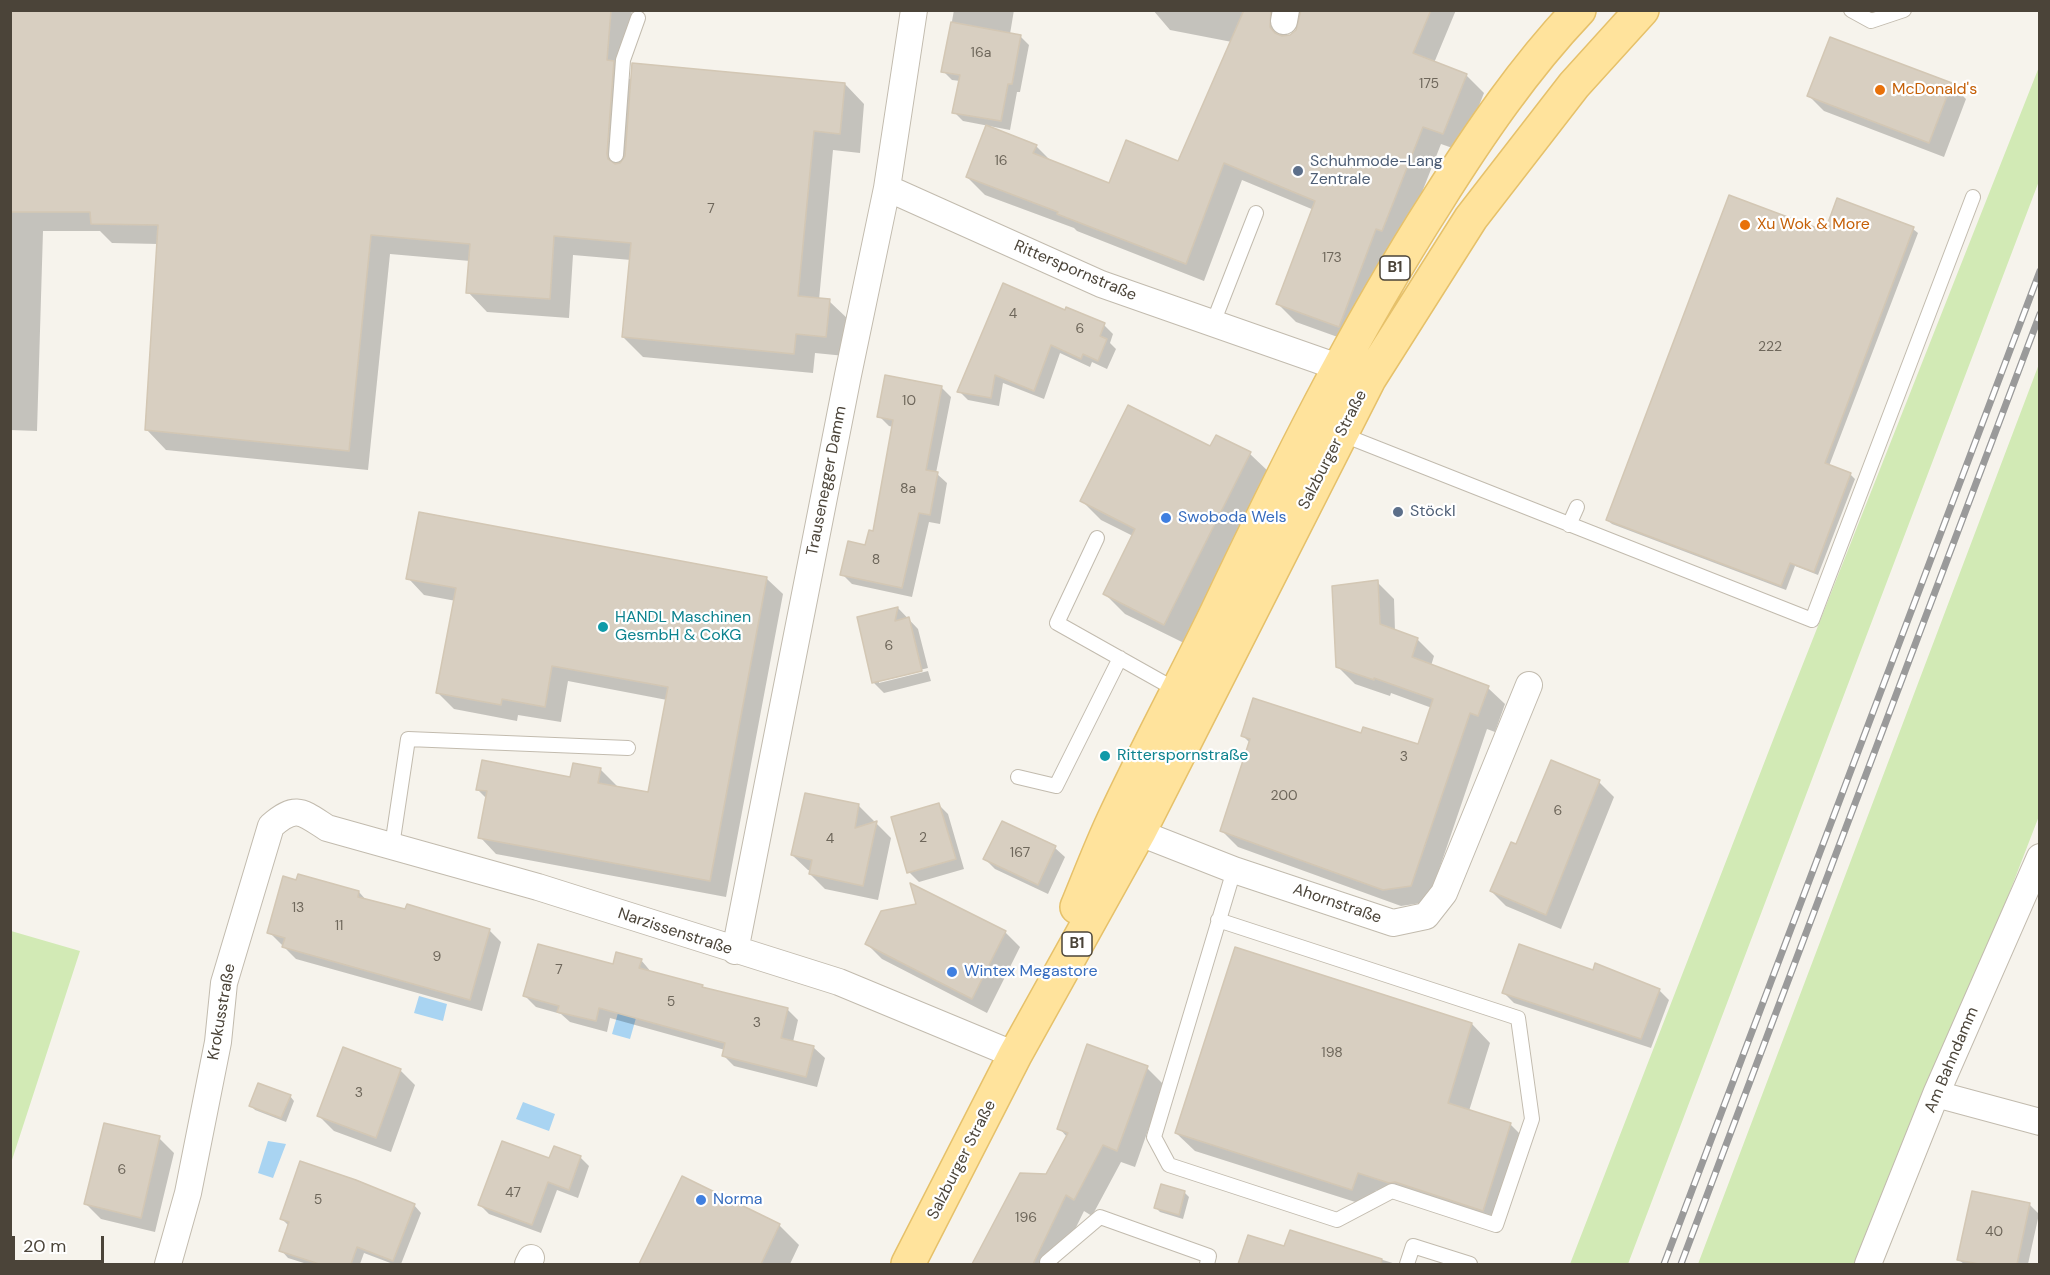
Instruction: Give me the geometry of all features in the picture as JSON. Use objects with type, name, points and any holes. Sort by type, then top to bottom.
[{"type":"main road","name":"Salzburger Straße","points":[[1191,698],[1269,503],[1339,367],[1404,251],[1478,136],[1579,10]]},
{"type":"main road","name":"Salzburger Straße","points":[[908,1264],[1015,1055],[1191,698],[1341,434],[1369,379],[1471,218],[1574,85],[1642,10]]},
{"type":"street","name":"Trausenegger Damm","points":[[735,951],[887,188],[914,10]]},
{"type":"street","name":"Ritterspornstraße","points":[[887,188],[1101,284],[1369,379]]},
{"type":"street","name":"Ahornstraße","points":[[1126,827],[1234,870],[1393,923],[1426,916],[1444,893],[1529,685]]},
{"type":"street","name":"Krokusstraße","points":[[168,1264],[191,1182],[218,1042],[224,983],[271,826],[285,813],[302,812],[327,828]]},
{"type":"street","name":"Narzissenstraße","points":[[327,828],[538,887],[839,982],[1015,1055]]},
{"type":"street","name":"Am Bahndamm","points":[[1868,1264],[1936,1094],[2040,857]]},
{"type":"street","points":[[1936,1094],[2040,1122]]},
{"type":"lane","points":[[1851,10],[1871,21],[1904,10]]},
{"type":"lane","points":[[616,155],[623,60],[638,18]]},
{"type":"lane","points":[[1341,434],[1812,620],[1973,197]]},
{"type":"lane","points":[[1213,323],[1256,213]]},
{"type":"lane","points":[[1569,525],[1577,507]]},
{"type":"lane","points":[[1097,538],[1057,623],[1191,698]]},
{"type":"lane","points":[[1018,777],[1056,786],[1120,658]]},
{"type":"lane","points":[[392,846],[408,739],[628,748]]},
{"type":"lane","points":[[1218,920],[1518,1018],[1532,1119],[1496,1225],[1392,1191],[1336,1220],[1169,1165],[1154,1137],[1218,920],[1234,870]]},
{"type":"lane","points":[[1047,1262],[1100,1217],[1209,1256],[1207,1264]]},
{"type":"lane","points":[[1407,1264],[1413,1246],[1470,1264]]},
{"type":"green space","points":[[2039,67],[2039,181],[1628,1264],[1570,1264],[1780,722]]},
{"type":"green space","points":[[2039,364],[2039,816],[1953,1039],[1861,1264],[1698,1264]]},
{"type":"green space","points":[[10,931],[80,951],[11,1163]]},
{"type":"water","points":[[419,996],[447,1004],[443,1021],[414,1013]]},
{"type":"water","points":[[622,999],[640,1004],[630,1039],[612,1034]]},
{"type":"water","points":[[523,1102],[555,1114],[549,1131],[516,1119]]},
{"type":"water","points":[[268,1141],[286,1144],[273,1178],[258,1173]]},
{"type":"building","points":[[10,10],[611,10],[607,60],[614,61],[607,154],[608,159],[615,164],[620,163],[625,156],[632,63],[845,83],[840,134],[814,131],[798,296],[830,299],[826,337],[796,334],[794,354],[622,337],[631,243],[554,236],[550,299],[466,293],[470,244],[371,235],[349,451],[145,430],[158,225],[91,224],[90,212],[10,212]]},
{"type":"building","points":[[1244,10],[1271,10],[1270,27],[1282,36],[1290,35],[1296,30],[1301,10],[1431,10],[1413,53],[1467,74],[1443,134],[1423,127],[1382,231],[1376,229],[1339,327],[1276,304],[1315,201],[1224,163],[1186,264],[966,177],[986,125],[1037,145],[1033,153],[1109,183],[1126,140],[1178,161]]},
{"type":"building","points":[[951,22],[1021,35],[1012,84],[1008,84],[1001,121],[952,113],[960,75],[941,72]]},
{"type":"building","name":"McDonald's","points":[[1830,37],[1952,83],[1929,143],[1807,96]]},
{"type":"building","points":[[1729,195],[1825,231],[1837,198],[1914,227],[1825,463],[1851,473],[1814,572],[1790,563],[1781,586],[1606,520]]},
{"type":"building","points":[[1003,283],[1065,310],[1066,307],[1105,323],[1100,336],[1107,339],[1098,361],[1083,354],[1081,359],[1051,345],[1034,391],[995,375],[991,398],[957,392]]},
{"type":"building","points":[[885,375],[942,386],[926,470],[938,472],[930,515],[919,513],[902,588],[840,575],[848,541],[865,545],[869,530],[873,531],[893,420],[877,417]]},
{"type":"building","name":"Swoboda Wels","points":[[1128,405],[1210,446],[1216,435],[1251,452],[1164,625],[1103,594],[1135,529],[1080,501]]},
{"type":"building","name":"HANDL Maschinen GesmbH & CoKG","points":[[419,512],[767,577],[710,881],[478,838],[487,791],[476,790],[482,760],[570,777],[573,763],[601,768],[598,783],[648,792],[668,687],[552,666],[545,707],[502,699],[501,705],[436,693],[456,588],[406,579]]},
{"type":"building","points":[[1378,580],[1380,624],[1418,638],[1412,657],[1489,686],[1478,716],[1470,713],[1411,886],[1383,890],[1220,831],[1250,739],[1241,736],[1253,698],[1361,733],[1363,727],[1418,744],[1433,699],[1336,667],[1332,586]]},
{"type":"building","points":[[898,607],[895,621],[909,617],[922,671],[872,683],[857,617]]},
{"type":"building","points":[[1551,760],[1600,780],[1546,915],[1490,891],[1511,842],[1516,844]]},
{"type":"building","points":[[805,793],[859,804],[855,828],[877,821],[863,886],[809,874],[812,860],[791,855]]},
{"type":"building","points":[[939,803],[956,859],[907,873],[891,817]]},
{"type":"building","points":[[1002,821],[1056,846],[1038,885],[983,859]]},
{"type":"building","points":[[298,874],[359,891],[358,897],[405,909],[407,904],[490,929],[470,1000],[282,947],[285,938],[267,933],[283,876],[296,880]]},
{"type":"building","name":"Wintex Megastore","points":[[910,883],[1006,931],[972,999],[865,944],[881,911],[916,904]]},
{"type":"building","points":[[538,944],[613,964],[616,952],[642,959],[639,968],[703,985],[702,987],[788,1008],[781,1038],[814,1046],[806,1077],[722,1056],[725,1043],[599,1008],[596,1021],[557,1012],[559,1006],[523,996]]},
{"type":"building","points":[[1519,944],[1593,970],[1595,963],[1660,989],[1641,1039],[1502,993]]},
{"type":"building","points":[[1235,947],[1472,1023],[1448,1103],[1511,1123],[1483,1211],[1395,1182],[1389,1183],[1358,1173],[1352,1190],[1175,1133]]},
{"type":"building","points":[[1087,1044],[1148,1066],[1117,1151],[1103,1145],[1074,1200],[1066,1195],[1033,1264],[972,1264],[1020,1173],[1046,1174],[1068,1133],[1057,1129]]},
{"type":"building","points":[[343,1047],[401,1069],[376,1138],[317,1116]]},
{"type":"building","points":[[258,1083],[291,1095],[281,1118],[249,1106]]},
{"type":"building","points":[[104,1123],[160,1136],[141,1218],[84,1204]]},
{"type":"building","points":[[502,1141],[549,1158],[554,1146],[581,1156],[569,1190],[548,1182],[532,1225],[478,1205]]},
{"type":"building","points":[[300,1161],[356,1180],[415,1204],[393,1261],[357,1247],[351,1264],[319,1264],[279,1251],[289,1222],[280,1219]]},
{"type":"building","name":"Norma","points":[[682,1176],[780,1224],[761,1264],[639,1264]]},
{"type":"building","points":[[1161,1184],[1185,1191],[1179,1215],[1154,1208]]},
{"type":"building","points":[[1972,1191],[2030,1203],[2017,1264],[1979,1264],[1957,1260]]},
{"type":"building","points":[[1290,1230],[1382,1259],[1381,1264],[1238,1264],[1248,1235],[1284,1246]]},
{"type":"railway","points":[[1664,1264],[2040,271]]},
{"type":"railway","points":[[1681,1264],[2040,314]]},
{"type":"place","name":"McDonald's","points":[[1880,90]]},
{"type":"place","name":"Schuhmode-Lang Zentrale","points":[[1298,171]]},
{"type":"place","name":"Xu Wok & More","points":[[1745,225]]},
{"type":"place","name":"Stöckl","points":[[1398,512]]},
{"type":"place","name":"Swoboda Wels","points":[[1166,518]]},
{"type":"place","name":"HANDL Maschinen GesmbH & CoKG","points":[[603,627]]},
{"type":"place","name":"Ritterspornstraße","points":[[1105,756]]},
{"type":"place","name":"Wintex Megastore","points":[[952,972]]},
{"type":"place","name":"Norma","points":[[701,1200]]}]
